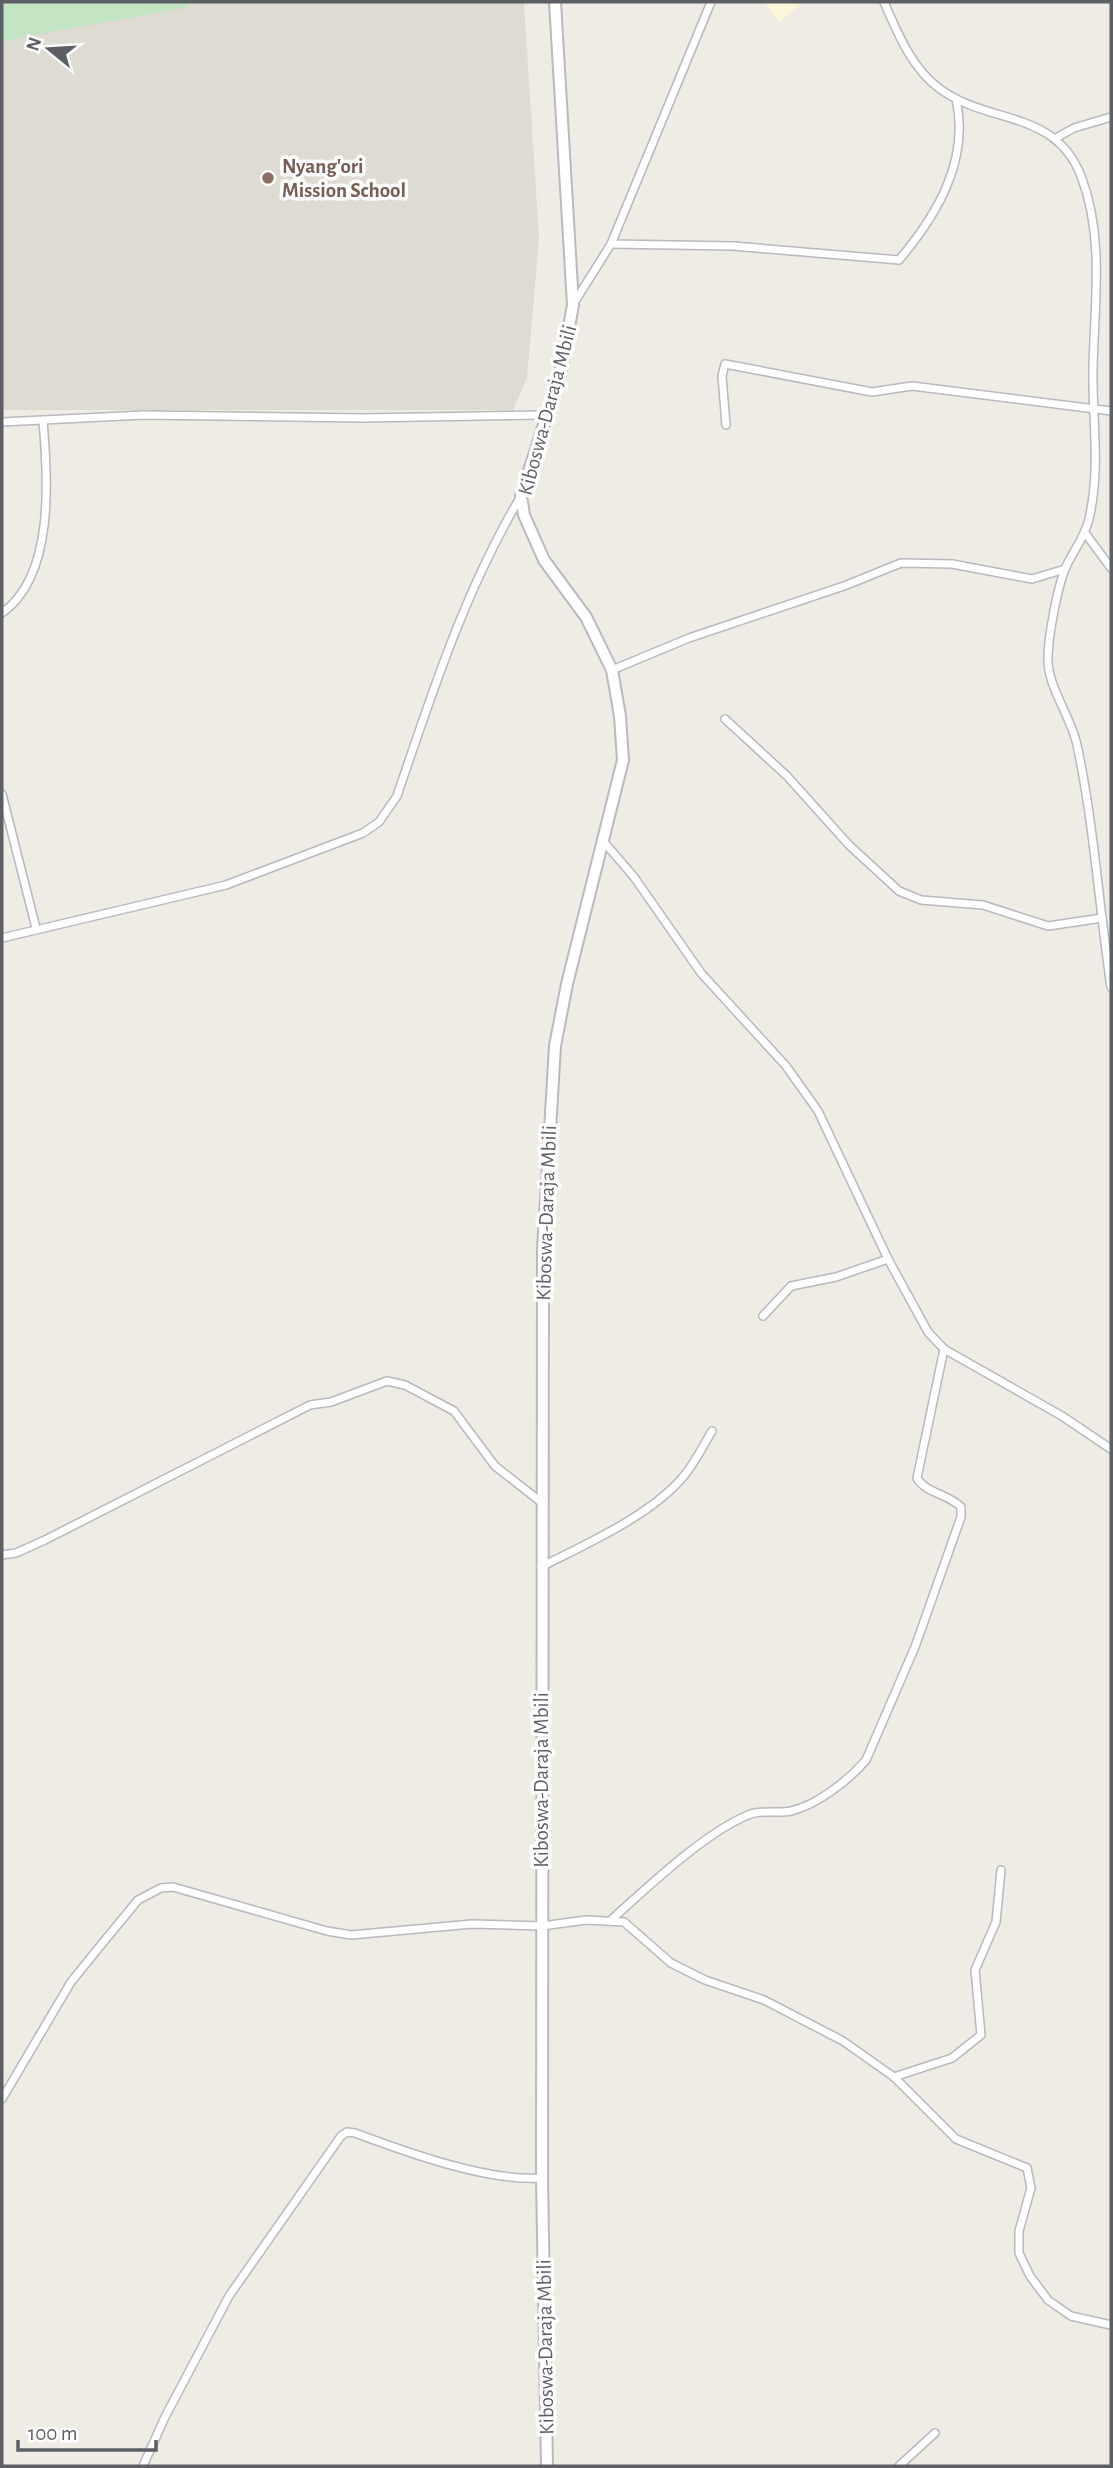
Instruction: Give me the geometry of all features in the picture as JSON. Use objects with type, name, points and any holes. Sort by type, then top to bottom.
[{"type":"main road","name":"Kiboswa-Daraja Mbili","points":[[547,2466],[542,2178],[540,1567],[543,1249],[550,1100],[566,984],[623,760],[620,716],[612,670],[586,617],[544,560],[524,515],[521,496],[560,375],[573,305],[555,2]]},
{"type":"street","points":[[573,305],[611,244],[711,2]]},
{"type":"street","points":[[884,2],[918,66],[938,88],[956,99],[1016,119],[1056,138],[1064,146],[1081,176],[1093,231],[1097,295],[1096,476],[1085,533],[1065,569],[1048,658],[1077,742],[1111,987]]},
{"type":"street","points":[[611,244],[733,246],[899,260],[937,210],[952,170],[961,137],[956,99]]},
{"type":"street","points":[[1056,138],[1073,128],[1111,117]]},
{"type":"street","points":[[726,425],[722,376],[725,364],[872,392],[912,386],[1111,411]]},
{"type":"street","points":[[2,422],[144,415],[363,418],[546,415]]},
{"type":"street","points":[[2,613],[24,586],[37,555],[48,476],[43,421]]},
{"type":"street","points":[[2,938],[226,885],[345,842],[379,822],[397,796],[465,605],[498,534],[521,496]]},
{"type":"street","points":[[1085,533],[1111,568]]},
{"type":"street","points":[[612,670],[689,638],[844,586],[901,563],[952,564],[1032,579],[1065,569]]},
{"type":"street","points":[[725,719],[787,776],[849,845],[899,891],[922,900],[983,905],[1048,926],[1102,918]]},
{"type":"street","points":[[2,794],[17,863],[36,928]]},
{"type":"street","points":[[604,842],[634,877],[701,973],[786,1066],[811,1101],[836,1147],[913,1309],[944,1349],[1062,1416],[1111,1448]]},
{"type":"street","points":[[763,1316],[776,1298],[791,1286],[836,1277],[888,1259]]},
{"type":"street","points":[[612,1919],[662,1874],[729,1825],[751,1813],[790,1811],[806,1805],[854,1773],[866,1760],[915,1647],[961,1517],[961,1507],[955,1501],[920,1484],[917,1478],[944,1349]]},
{"type":"street","points":[[2,1555],[46,1540],[310,1405],[331,1402],[387,1381],[405,1385],[451,1409],[495,1466],[541,1502]]},
{"type":"street","points":[[540,1567],[607,1533],[653,1503],[682,1478],[712,1431]]},
{"type":"street","points":[[894,2077],[952,2058],[981,2035],[975,1970],[996,1922],[1001,1870]]},
{"type":"street","points":[[2,2099],[71,1982],[138,1900],[161,1888],[173,1887],[327,1931],[351,1935],[472,1924],[542,1926],[612,1919],[633,1927],[671,1963],[705,1980],[764,2000],[843,2041],[894,2077],[956,2139],[1027,2168],[1031,2188],[1019,2231],[1019,2253],[1030,2276],[1048,2301],[1071,2316],[1111,2325]]},
{"type":"street","points":[[143,2466],[165,2417],[229,2296],[341,2136],[347,2132],[355,2133],[421,2157],[508,2176],[542,2178]]},
{"type":"street","points":[[898,2466],[934,2433]]},
{"type":"shaded area","name":"Nyang'ori Mission School","points":[[2,2],[524,2],[539,239],[527,378],[513,410],[2,410]]},
{"type":"shaded area","points":[[764,2],[803,2],[779,23]]},
{"type":"green space","points":[[2,2],[189,2],[189,7],[2,41]]},
{"type":"place","name":"Nyang'ori Mission School","points":[[268,178]]}]
